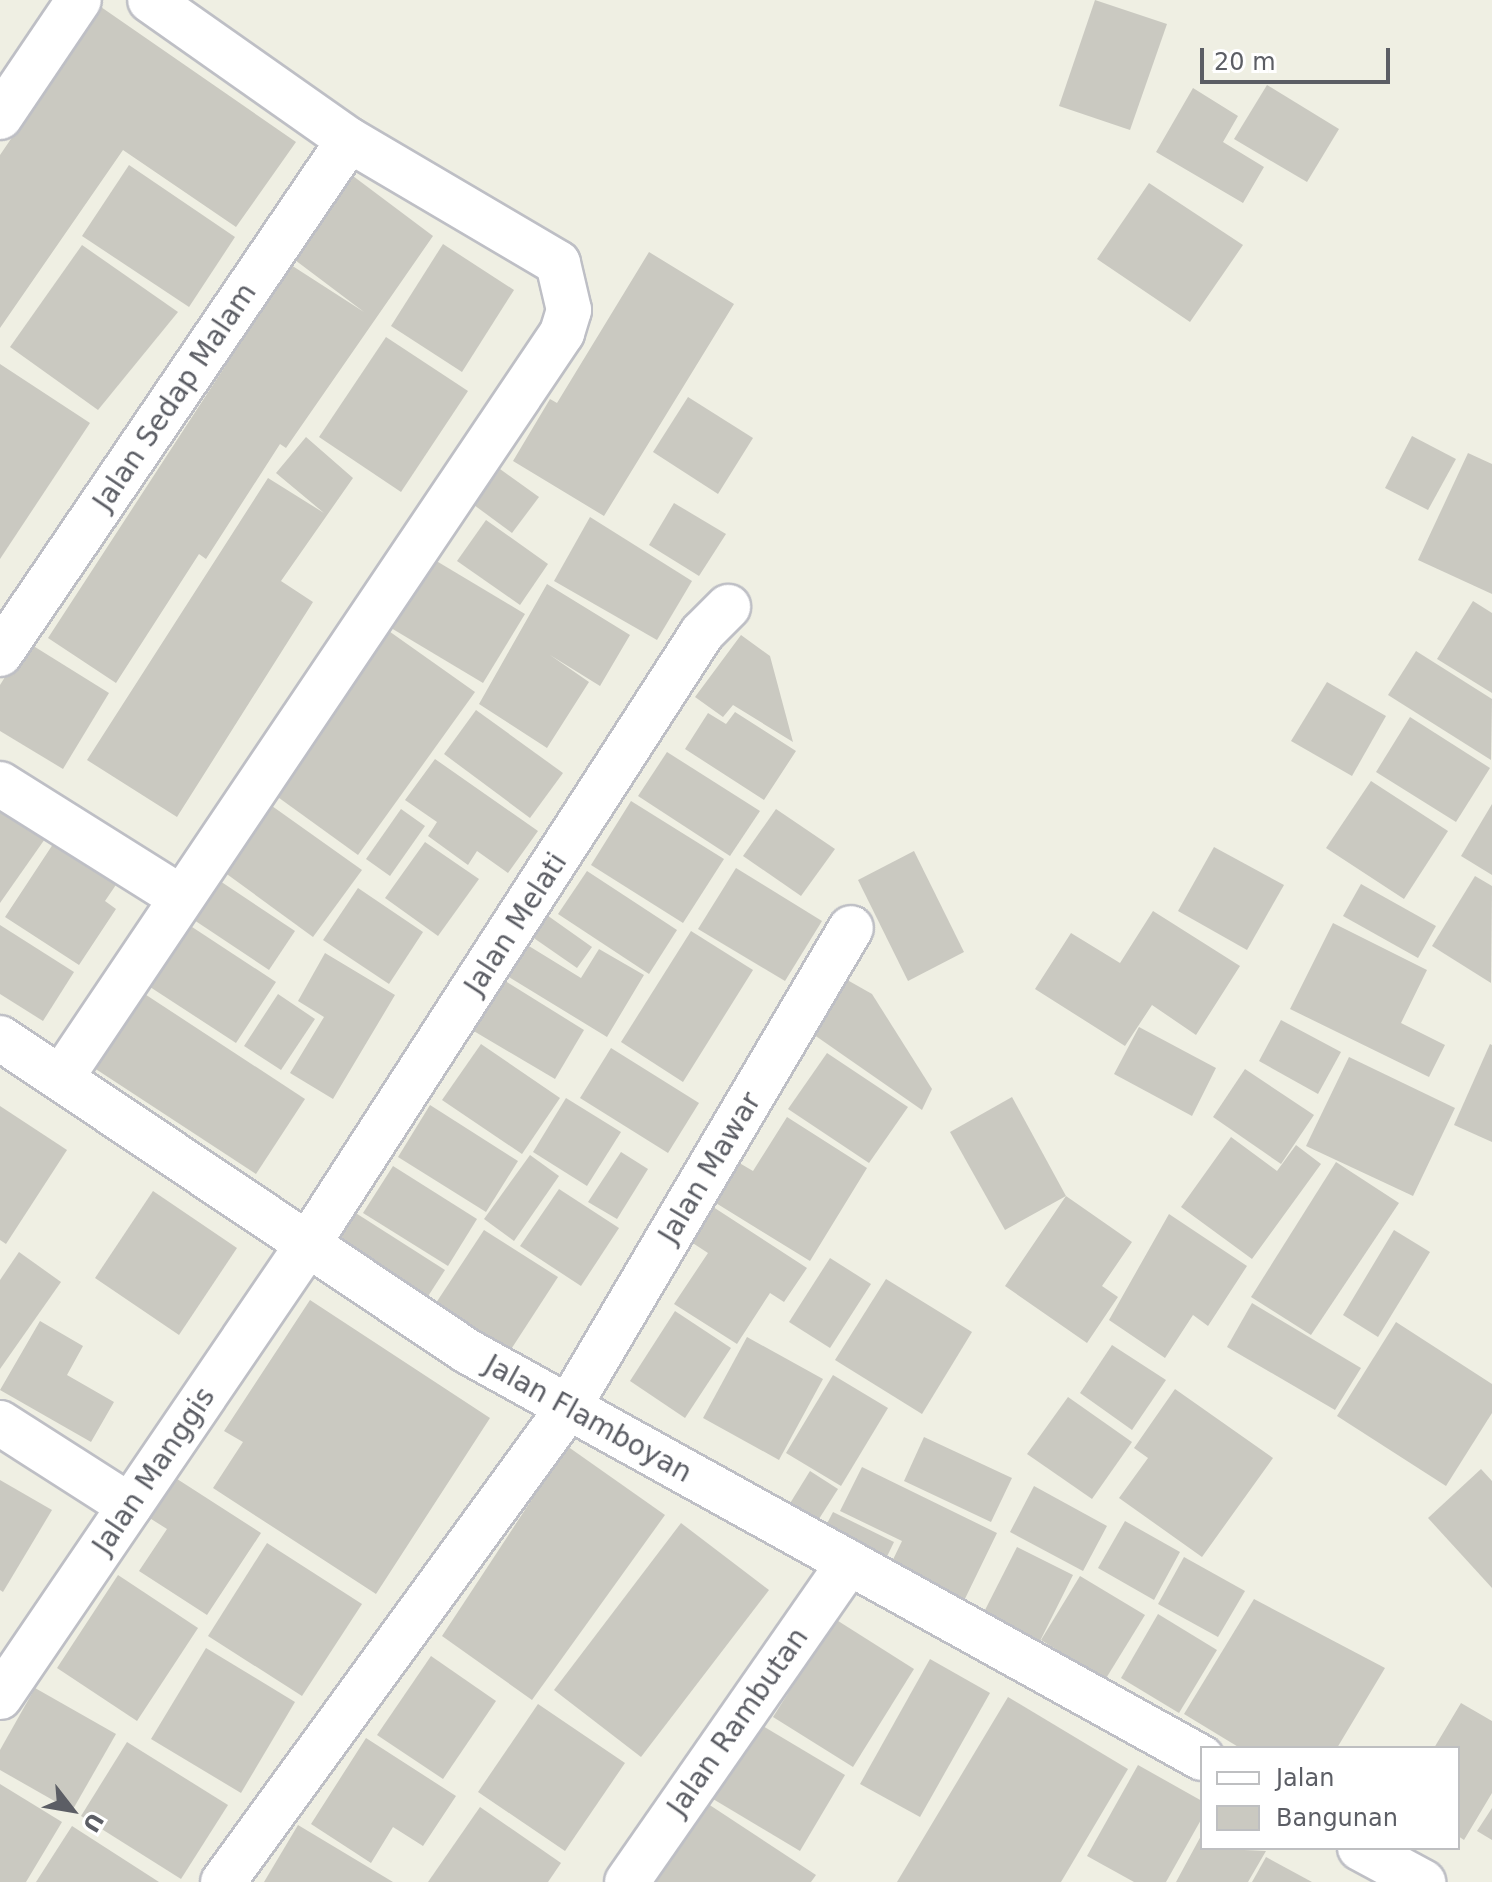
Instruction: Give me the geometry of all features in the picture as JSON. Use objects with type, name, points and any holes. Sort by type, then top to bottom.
[{"type":"street","points":[[0,117],[79,0]]},
{"type":"street","points":[[61,1078],[562,333],[569,310],[558,263],[349,140],[150,0]]},
{"type":"street","name":"Jalan Sedap Malam","points":[[0,654],[349,140]]},
{"type":"street","name":"Jalan Melati","points":[[308,1244],[702,633],[728,607]]},
{"type":"street","points":[[0,784],[180,897]]},
{"type":"street","name":"Jalan Mawar","points":[[223,1882],[568,1408],[851,928]]},
{"type":"street","name":"Jalan Flamboyan","points":[[0,1038],[467,1351],[1200,1757]]},
{"type":"street","name":"Jalan Manggis","points":[[0,1697],[308,1244]]},
{"type":"street","points":[[0,1423],[130,1506]]},
{"type":"street","name":"Jalan Rambutan","points":[[627,1882],[849,1563]]},
{"type":"street","points":[[1364,1850],[1423,1882]]},
{"type":"building","points":[[1095,0],[1167,24],[1130,130],[1059,106]]},
{"type":"building","points":[[101,7],[296,142],[236,227],[123,150],[0,328],[0,155]]},
{"type":"building","points":[[1267,85],[1339,129],[1307,182],[1234,139]]},
{"type":"building","points":[[1193,88],[1238,116],[1223,142],[1264,167],[1243,203],[1156,152]]},
{"type":"building","points":[[129,165],[235,237],[189,307],[82,236]]},
{"type":"building","points":[[353,176],[433,236],[286,448],[280,444],[206,559],[199,554],[116,683],[48,638],[291,265],[364,312],[291,257]]},
{"type":"building","points":[[1149,183],[1243,245],[1190,322],[1097,259]]},
{"type":"building","points":[[443,244],[514,290],[462,372],[391,326]]},
{"type":"building","points":[[82,245],[178,312],[98,410],[10,347]]},
{"type":"building","points":[[649,252],[734,304],[604,516],[513,461],[550,399],[557,403]]},
{"type":"building","points":[[386,337],[468,391],[401,492],[319,437]]},
{"type":"building","points":[[0,364],[90,423],[0,559]]},
{"type":"building","points":[[688,397],[753,438],[718,494],[653,452]]},
{"type":"building","points":[[1412,436],[1456,459],[1428,510],[1385,488]]},
{"type":"building","points":[[306,437],[353,478],[281,581],[313,602],[177,817],[87,760],[268,478],[324,513],[276,473]]},
{"type":"building","points":[[1468,453],[1492,464],[1492,594],[1418,560]]},
{"type":"building","points":[[500,469],[539,497],[512,533],[474,505]]},
{"type":"building","points":[[674,503],[726,534],[699,576],[649,545]]},
{"type":"building","points":[[590,517],[692,581],[657,640],[554,581]]},
{"type":"building","points":[[486,520],[548,564],[520,605],[457,561]]},
{"type":"building","points":[[418,550],[525,614],[483,683],[376,619]]},
{"type":"building","points":[[547,584],[630,635],[600,686],[550,655],[589,682],[547,748],[479,704]]},
{"type":"building","points":[[1473,601],[1492,613],[1492,693],[1437,659]]},
{"type":"building","points":[[386,629],[475,692],[358,855],[275,795]]},
{"type":"building","points":[[741,635],[770,656],[793,742],[733,705],[723,717],[695,697]]},
{"type":"building","points":[[27,642],[109,693],[63,769],[0,731],[0,685]]},
{"type":"building","points":[[1416,651],[1492,699],[1491,760],[1388,695]]},
{"type":"building","points":[[1327,682],[1386,716],[1352,776],[1291,741]]},
{"type":"building","points":[[476,710],[563,773],[530,818],[444,754]]},
{"type":"building","points":[[735,712],[796,751],[764,800],[685,749],[708,713],[726,724]]},
{"type":"building","points":[[1410,717],[1490,768],[1456,822],[1376,772]]},
{"type":"building","points":[[667,752],[760,811],[730,856],[638,796]]},
{"type":"building","points":[[435,759],[538,831],[508,873],[477,851],[468,865],[428,836],[437,822],[405,800]]},
{"type":"building","points":[[1371,781],[1448,831],[1404,899],[1326,848]]},
{"type":"building","points":[[631,801],[724,859],[683,923],[591,865]]},
{"type":"building","points":[[0,803],[47,836],[0,903]]},
{"type":"building","points":[[1492,804],[1492,875],[1461,856]]},
{"type":"building","points":[[272,806],[362,870],[313,937],[224,872]]},
{"type":"building","points":[[401,809],[425,826],[390,876],[366,859]]},
{"type":"building","points":[[776,809],[835,849],[801,896],[743,856]]},
{"type":"building","points":[[59,835],[122,876],[105,901],[116,909],[79,965],[5,917]]},
{"type":"building","points":[[425,842],[479,879],[438,936],[385,898]]},
{"type":"building","points":[[1214,847],[1284,885],[1247,950],[1178,911]]},
{"type":"building","points":[[914,851],[964,952],[908,981],[858,880]]},
{"type":"building","points":[[736,868],[822,921],[785,981],[698,929]]},
{"type":"building","points":[[587,871],[677,930],[649,974],[558,914]]},
{"type":"building","points":[[1475,876],[1492,886],[1491,983],[1432,946]]},
{"type":"building","points":[[214,877],[295,931],[269,970],[188,916]]},
{"type":"building","points":[[1361,884],[1436,926],[1418,958],[1343,916]]},
{"type":"building","points":[[358,888],[423,932],[389,984],[323,940]]},
{"type":"building","points":[[1153,911],[1240,966],[1196,1035],[1152,1005],[1125,1046],[1035,989],[1071,933],[1120,963]]},
{"type":"building","points":[[544,913],[592,947],[577,968],[528,934]]},
{"type":"building","points":[[186,923],[276,982],[236,1043],[147,985]]},
{"type":"building","points":[[1333,923],[1427,970],[1401,1023],[1445,1045],[1429,1077],[1290,1009]]},
{"type":"building","points":[[0,925],[74,972],[43,1021],[0,994]]},
{"type":"building","points":[[691,931],[753,970],[683,1082],[621,1042]]},
{"type":"building","points":[[524,943],[581,978],[599,949],[644,975],[607,1037],[504,974]]},
{"type":"building","points":[[325,953],[395,995],[333,1099],[290,1073],[324,1017],[298,1001]]},
{"type":"building","points":[[842,977],[872,994],[932,1089],[922,1110],[810,1032]]},
{"type":"building","points":[[502,979],[584,1030],[555,1079],[472,1030]]},
{"type":"building","points":[[134,987],[305,1099],[256,1174],[85,1062]]},
{"type":"building","points":[[278,994],[315,1019],[281,1070],[244,1046]]},
{"type":"building","points":[[1281,1020],[1341,1052],[1318,1094],[1259,1061]]},
{"type":"building","points":[[1139,1027],[1216,1068],[1192,1116],[1114,1074]]},
{"type":"building","points":[[481,1044],[560,1098],[522,1154],[442,1100]]},
{"type":"building","points":[[1492,1045],[1492,1142],[1454,1125]]},
{"type":"building","points":[[611,1048],[699,1103],[668,1153],[580,1098]]},
{"type":"building","points":[[827,1053],[908,1107],[869,1163],[788,1109]]},
{"type":"building","points":[[1349,1057],[1455,1108],[1413,1196],[1306,1146]]},
{"type":"building","points":[[1245,1069],[1314,1115],[1281,1164],[1213,1117]]},
{"type":"building","points":[[1012,1097],[1066,1196],[1005,1230],[950,1132]]},
{"type":"building","points":[[566,1098],[621,1132],[587,1186],[533,1152]]},
{"type":"building","points":[[430,1105],[518,1161],[486,1212],[398,1157]]},
{"type":"building","points":[[0,1106],[67,1150],[6,1244],[0,1240]]},
{"type":"building","points":[[787,1117],[867,1168],[810,1261],[711,1200],[736,1161],[753,1171]]},
{"type":"building","points":[[1231,1137],[1277,1171],[1296,1145],[1321,1164],[1252,1259],[1181,1207]]},
{"type":"building","points":[[621,1152],[648,1169],[617,1219],[588,1202]]},
{"type":"building","points":[[530,1155],[559,1176],[514,1241],[484,1219]]},
{"type":"building","points":[[1336,1162],[1399,1203],[1311,1335],[1251,1297]]},
{"type":"building","points":[[393,1166],[477,1219],[448,1266],[363,1213]]},
{"type":"building","points":[[559,1189],[619,1228],[581,1286],[520,1246]]},
{"type":"building","points":[[153,1191],[237,1248],[179,1335],[95,1278]]},
{"type":"building","points":[[1066,1196],[1132,1242],[1102,1286],[1118,1297],[1087,1343],[1005,1286]]},
{"type":"building","points":[[707,1203],[807,1268],[784,1302],[770,1293],[737,1344],[674,1304],[708,1253],[685,1238]]},
{"type":"building","points":[[351,1210],[445,1270],[423,1304],[329,1243]]},
{"type":"building","points":[[1169,1214],[1247,1266],[1208,1326],[1193,1315],[1165,1358],[1109,1320]]},
{"type":"building","points":[[484,1230],[558,1277],[508,1354],[434,1306]]},
{"type":"building","points":[[1394,1230],[1430,1252],[1378,1337],[1343,1315]]},
{"type":"building","points":[[19,1252],[61,1282],[0,1369],[0,1280]]},
{"type":"building","points":[[830,1258],[871,1284],[830,1348],[789,1322]]},
{"type":"building","points":[[886,1279],[972,1332],[922,1414],[835,1360]]},
{"type":"building","points":[[310,1300],[490,1418],[376,1594],[213,1488],[243,1442],[224,1431]]},
{"type":"building","points":[[1252,1303],[1361,1368],[1335,1410],[1227,1347]]},
{"type":"building","points":[[675,1311],[731,1348],[685,1418],[630,1381]]},
{"type":"building","points":[[40,1321],[83,1346],[67,1375],[114,1402],[91,1442],[0,1390]]},
{"type":"building","points":[[1396,1322],[1492,1384],[1492,1413],[1446,1486],[1337,1416]]},
{"type":"building","points":[[747,1337],[823,1379],[779,1460],[703,1418]]},
{"type":"building","points":[[1112,1345],[1166,1380],[1132,1430],[1080,1393]]},
{"type":"building","points":[[833,1375],[888,1408],[841,1486],[786,1453]]},
{"type":"building","points":[[1175,1389],[1273,1458],[1202,1557],[1119,1498],[1148,1458],[1134,1448]]},
{"type":"building","points":[[1068,1397],[1132,1442],[1092,1499],[1027,1454]]},
{"type":"building","points":[[924,1437],[1012,1478],[991,1522],[904,1481]]},
{"type":"building","points":[[567,1446],[665,1515],[532,1700],[442,1636]]},
{"type":"building","points":[[862,1467],[997,1533],[959,1611],[886,1574],[902,1541],[840,1511]]},
{"type":"building","points":[[1481,1469],[1492,1481],[1492,1588],[1428,1518]]},
{"type":"building","points":[[810,1471],[838,1489],[812,1530],[784,1513]]},
{"type":"building","points":[[174,1477],[261,1533],[207,1615],[139,1571],[167,1529],[148,1517]]},
{"type":"building","points":[[0,1480],[52,1510],[3,1592],[0,1590]]},
{"type":"building","points":[[1034,1486],[1107,1526],[1083,1571],[1010,1532]]},
{"type":"building","points":[[833,1512],[894,1542],[880,1571],[818,1541]]},
{"type":"building","points":[[1125,1521],[1180,1552],[1154,1600],[1098,1568]]},
{"type":"building","points":[[681,1523],[769,1590],[641,1757],[554,1690]]},
{"type":"building","points":[[267,1543],[362,1604],[302,1696],[208,1636]]},
{"type":"building","points":[[1017,1547],[1073,1575],[1040,1641],[984,1612]]},
{"type":"building","points":[[1184,1557],[1245,1591],[1218,1637],[1158,1604]]},
{"type":"building","points":[[118,1575],[198,1628],[137,1721],[57,1668]]},
{"type":"building","points":[[1080,1576],[1145,1615],[1105,1680],[1041,1640]]},
{"type":"building","points":[[1254,1599],[1385,1668],[1338,1746],[1237,1746],[1184,1714]]},
{"type":"building","points":[[1158,1614],[1217,1650],[1179,1713],[1121,1678]]},
{"type":"building","points":[[835,1619],[914,1669],[853,1767],[773,1717]]},
{"type":"building","points":[[206,1648],[295,1702],[241,1793],[151,1739]]},
{"type":"building","points":[[431,1656],[496,1701],[443,1779],[377,1735]]},
{"type":"building","points":[[930,1659],[990,1693],[920,1817],[860,1784]]},
{"type":"building","points":[[35,1688],[116,1734],[72,1811],[0,1770],[0,1750]]},
{"type":"building","points":[[1008,1697],[1128,1769],[1061,1882],[897,1882]]},
{"type":"building","points":[[1461,1703],[1492,1721],[1492,1793],[1464,1840],[1460,1837],[1460,1746],[1435,1746]]},
{"type":"building","points":[[538,1704],[625,1763],[565,1851],[478,1792]]},
{"type":"building","points":[[758,1723],[845,1775],[800,1851],[713,1799]]},
{"type":"building","points":[[366,1738],[456,1796],[423,1846],[393,1827],[371,1863],[311,1824]]},
{"type":"building","points":[[127,1742],[228,1805],[181,1879],[81,1816]]},
{"type":"building","points":[[1138,1765],[1200,1800],[1200,1822],[1166,1882],[1134,1882],[1087,1856]]},
{"type":"building","points":[[0,1784],[62,1822],[26,1882],[0,1882]]},
{"type":"building","points":[[696,1796],[816,1875],[811,1882],[640,1882]]},
{"type":"building","points":[[480,1807],[561,1863],[548,1882],[428,1882]]},
{"type":"building","points":[[1492,1808],[1492,1840],[1477,1831]]},
{"type":"building","points":[[298,1825],[393,1882],[264,1882]]},
{"type":"building","points":[[72,1826],[159,1882],[36,1882]]},
{"type":"building","points":[[1200,1838],[1200,1850],[1266,1851],[1248,1882],[1176,1882]]},
{"type":"building","points":[[1266,1857],[1312,1882],[1252,1882]]}]
